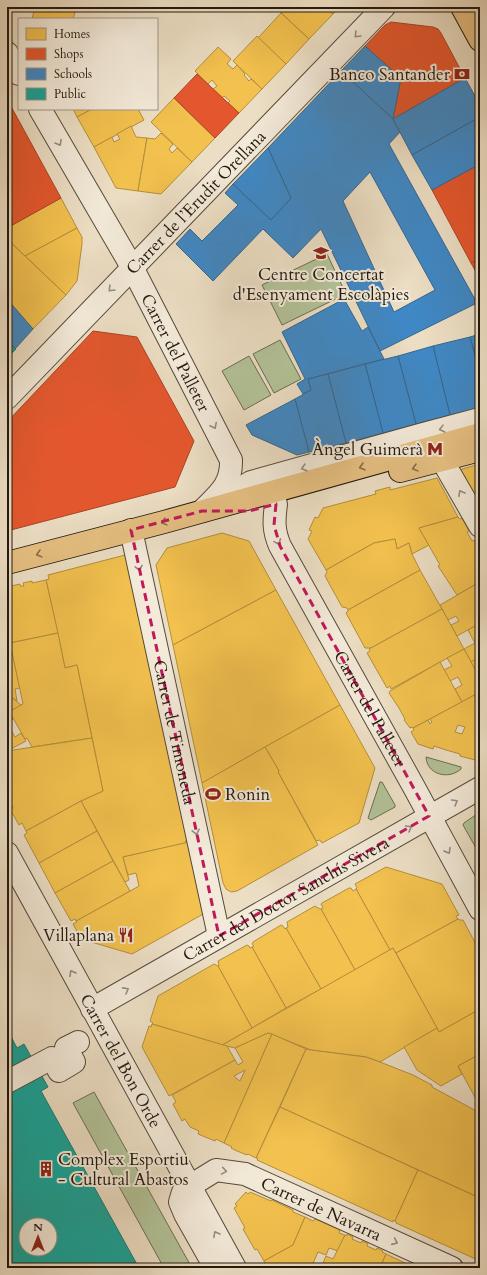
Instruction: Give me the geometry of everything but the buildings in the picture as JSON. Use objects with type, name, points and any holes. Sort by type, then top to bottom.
[{"type":"main road","points":[[462,7],[480,40]]},
{"type":"main road","points":[[7,563],[480,434]]},
{"type":"main road","points":[[202,511],[249,511],[480,450]]},
{"type":"street","name":"Carrer de l’Erudit Orellana","points":[[7,398],[384,7]]},
{"type":"street","points":[[7,53],[18,72]]},
{"type":"street","name":"Carrer del Palleter","points":[[41,110],[132,268],[231,460],[232,471],[228,481],[222,491],[202,511]]},
{"type":"street","points":[[202,511],[251,482],[480,419]]},
{"type":"street","points":[[442,460],[480,526]]},
{"type":"street","name":"Carrer del Palleter","points":[[276,504],[274,525],[275,536],[280,546],[480,909]]},
{"type":"street","name":"Carrer de Timoneda","points":[[131,530],[219,936]]},
{"type":"street","name":"Carrer del Doctor Sanchís Sivera","points":[[92,1009],[480,788]]},
{"type":"street","name":"Carrer del Bon Orde","points":[[7,853],[235,1268]]},
{"type":"street","points":[[7,1082],[52,1058],[58,1070],[74,1062],[72,1045]]},
{"type":"street","name":"Carrer de Navarra","points":[[190,1186],[216,1170],[245,1174],[452,1268]]},
{"type":"street","points":[[190,1186],[183,1192],[180,1202],[185,1214],[211,1260]]},
{"type":"highlighted area","points":[[276,504],[274,525],[280,546],[429,816],[219,936],[131,530],[202,511],[249,511]]},
{"type":"green space","points":[[327,254],[346,294],[282,325],[262,285]]},
{"type":"green space","points":[[280,340],[301,379],[274,393],[253,354]]},
{"type":"green space","points":[[249,356],[271,395],[244,410],[222,371]]},
{"type":"green space","points":[[426,757],[461,767],[461,769],[451,774],[439,774],[430,768]]},
{"type":"green space","points":[[380,782],[382,782],[395,807],[371,820],[368,818]]},
{"type":"green space","points":[[480,812],[480,840],[478,847],[476,848],[463,825]]},
{"type":"green space","points":[[94,1092],[192,1268],[164,1268],[73,1103]]},
{"type":"place","name":"Banco Santander","points":[[462,74]]},
{"type":"place","name":"Centre Concertat d'Esenyament Escolàpies","points":[[321,253]]},
{"type":"place","name":"Àngel Guimerà","points":[[435,449]]},
{"type":"place","name":"Ronin","points":[[213,794]]},
{"type":"place","name":"Villaplana","points":[[126,935]]},
{"type":"place","name":"Complex Esportiu - Cultural Abastos","points":[[46,1169]]}]
